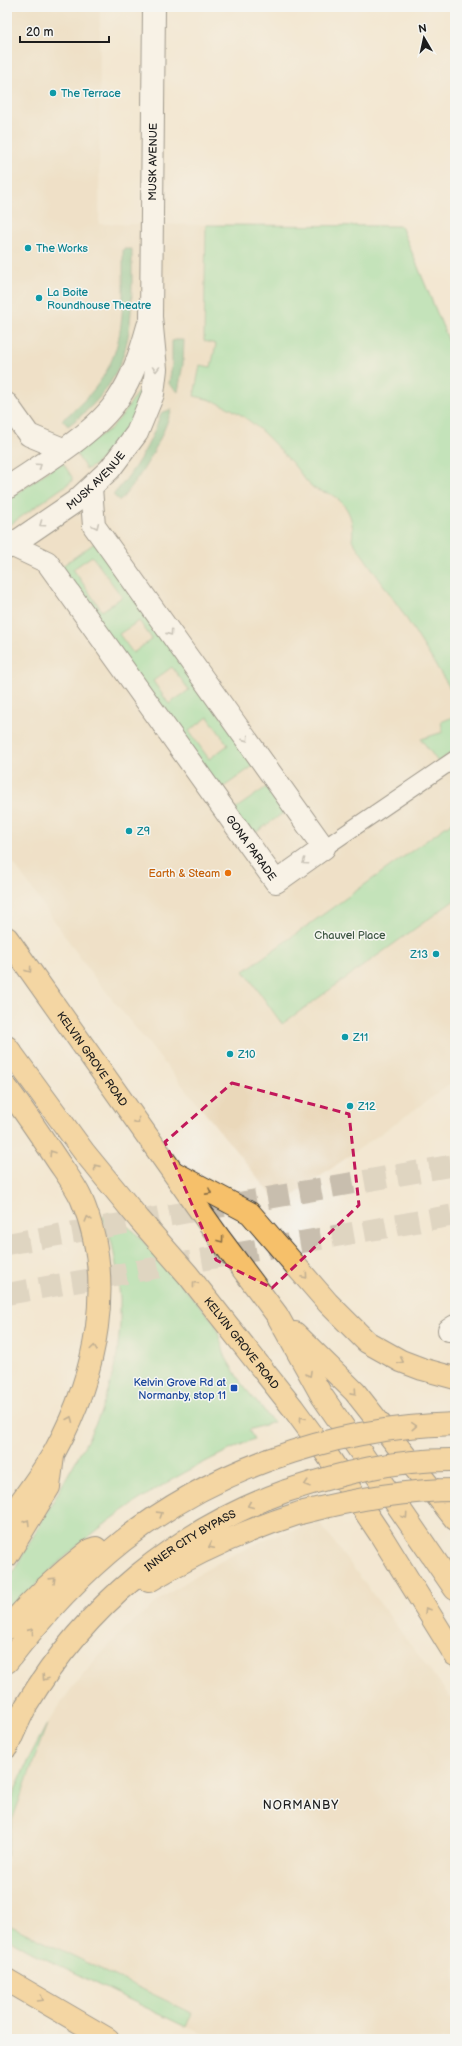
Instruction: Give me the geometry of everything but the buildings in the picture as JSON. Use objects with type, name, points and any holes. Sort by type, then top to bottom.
[{"type":"main road","name":"KELVIN GROVE ROAD","points":[[7,938],[277,1315],[322,1396],[455,1589]]},
{"type":"main road","name":"KELVIN GROVE ROAD","points":[[7,1048],[84,1152],[139,1219],[188,1275],[307,1427],[380,1534],[455,1655]]},
{"type":"main road","points":[[7,1088],[28,1116],[81,1198],[94,1239],[98,1272],[99,1301],[93,1354],[84,1386],[54,1452],[7,1521]]},
{"type":"main road","points":[[175,1173],[250,1213],[328,1303],[367,1342],[401,1361],[422,1369],[455,1378]]},
{"type":"main road","name":"KELVIN GROVE ROAD","points":[[277,1315],[355,1392],[455,1520]]},
{"type":"main road","points":[[7,1662],[32,1629],[92,1565],[158,1514],[198,1491],[236,1472],[327,1441],[361,1433],[393,1428],[455,1424]]},
{"type":"main road","points":[[7,1556],[50,1486],[54,1452]]},
{"type":"main road","name":"INNER CITY BYPASS","points":[[7,1747],[26,1707],[54,1665],[95,1614],[167,1552],[210,1525],[249,1505],[286,1491],[327,1478],[373,1467],[401,1463],[455,1460]]},
{"type":"main road","points":[[95,1614],[170,1568],[213,1545],[262,1524],[300,1512],[358,1499],[402,1493],[455,1490]]},
{"type":"main road","points":[[7,1628],[26,1606],[58,1575],[90,1550],[128,1536]]},
{"type":"main road","points":[[7,1980],[108,2039]]},
{"type":"street","name":"MUSK AVENUE","points":[[9,547],[91,488],[110,469],[132,441],[151,399],[156,369],[151,317],[154,7]]},
{"type":"street","name":"MUSK AVENUE","points":[[7,488],[97,424],[118,400],[134,369],[151,317]]},
{"type":"street","points":[[7,404],[29,435],[63,449]]},
{"type":"street","points":[[91,488],[94,526],[324,848]]},
{"type":"street","name":"GONA PARADE","points":[[9,547],[47,562],[276,882],[324,848]]},
{"type":"lane","points":[[324,848],[455,759]]},
{"type":"highlighted area","points":[[232,1083],[349,1114],[359,1205],[272,1288],[216,1260],[165,1142]]},
{"type":"shaded area","points":[[7,7],[100,7],[99,224],[401,226],[455,356],[455,1081],[280,1205],[94,977],[7,854]]},
{"type":"shaded area","points":[[319,1522],[455,1704],[455,2039],[217,2039],[186,2027],[29,1951],[7,1938],[7,1809],[27,1762],[47,1724],[71,1689],[98,1657],[127,1627],[159,1600],[230,1556],[268,1538]]},
{"type":"green space","points":[[206,225],[401,226],[455,356],[455,696],[401,610],[352,540],[352,522],[344,505],[333,495],[312,487],[293,464],[261,430],[250,421],[225,406],[194,396],[200,365],[211,367],[216,344],[204,341]]},
{"type":"green space","points":[[123,249],[132,249],[132,302],[126,348],[118,368],[107,388],[90,407],[68,426],[62,420],[84,401],[99,382],[110,363],[117,344],[123,301]]},
{"type":"green space","points":[[184,340],[183,364],[178,392],[169,384],[172,363],[172,341]]},
{"type":"green space","points":[[138,391],[142,392],[136,412],[121,439],[93,466],[86,469],[77,455],[77,451],[110,429],[125,412]]},
{"type":"green space","points":[[172,409],[157,446],[144,469],[120,501],[113,495],[142,456],[161,413]]},
{"type":"green space","points":[[59,463],[63,463],[72,477],[72,481],[11,524],[7,523],[7,501]]},
{"type":"green space","points":[[96,542],[256,764],[218,791],[58,569]],"holes":[[[92,556],[122,597],[102,611],[73,569]],[[139,621],[152,639],[133,653],[119,634]],[[172,667],[189,690],[169,704],[153,681]],[[208,717],[228,745],[209,759],[189,731]]]},
{"type":"green space","points":[[455,716],[455,750],[438,762],[421,739],[443,732],[441,722]]},
{"type":"green space","points":[[271,784],[289,809],[251,836],[232,811]]},
{"type":"green space","name":"Chauvel Place","points":[[455,820],[455,900],[282,1024],[244,971]]},
{"type":"green space","points":[[109,1213],[135,1232],[215,1323],[226,1358],[241,1383],[273,1422],[249,1430],[254,1439],[198,1466],[146,1495],[97,1530],[50,1571],[7,1618],[7,1583],[87,1441],[100,1414],[110,1385],[117,1356],[120,1325],[120,1298],[112,1243],[103,1217]]},
{"type":"green space","points":[[47,1724],[12,1821],[7,1856],[7,1809],[27,1762]]},
{"type":"green space","points":[[7,1924],[192,2013],[186,2027],[29,1951],[7,1938]]},
{"type":"tunnel","points":[[7,1244],[455,1165]]},
{"type":"tunnel","points":[[7,1294],[455,1215]]},
{"type":"place","name":"The Terrace","points":[[53,93]]},
{"type":"place","name":"The Works","points":[[28,248]]},
{"type":"place","name":"La Boite Roundhouse Theatre","points":[[39,298]]},
{"type":"place","name":"Z9","points":[[129,831]]},
{"type":"place","name":"Earth & Steam","points":[[228,873]]},
{"type":"place","name":"Z13","points":[[436,954]]},
{"type":"place","name":"Z11","points":[[345,1037]]},
{"type":"place","name":"Z10","points":[[230,1054]]},
{"type":"place","name":"Z12","points":[[350,1106]]},
{"type":"place","name":"Kelvin Grove Rd at Normanby, stop 11","points":[[234,1388]]},
{"type":"district","name":"NORMANBY","points":[[301,1805]]}]
